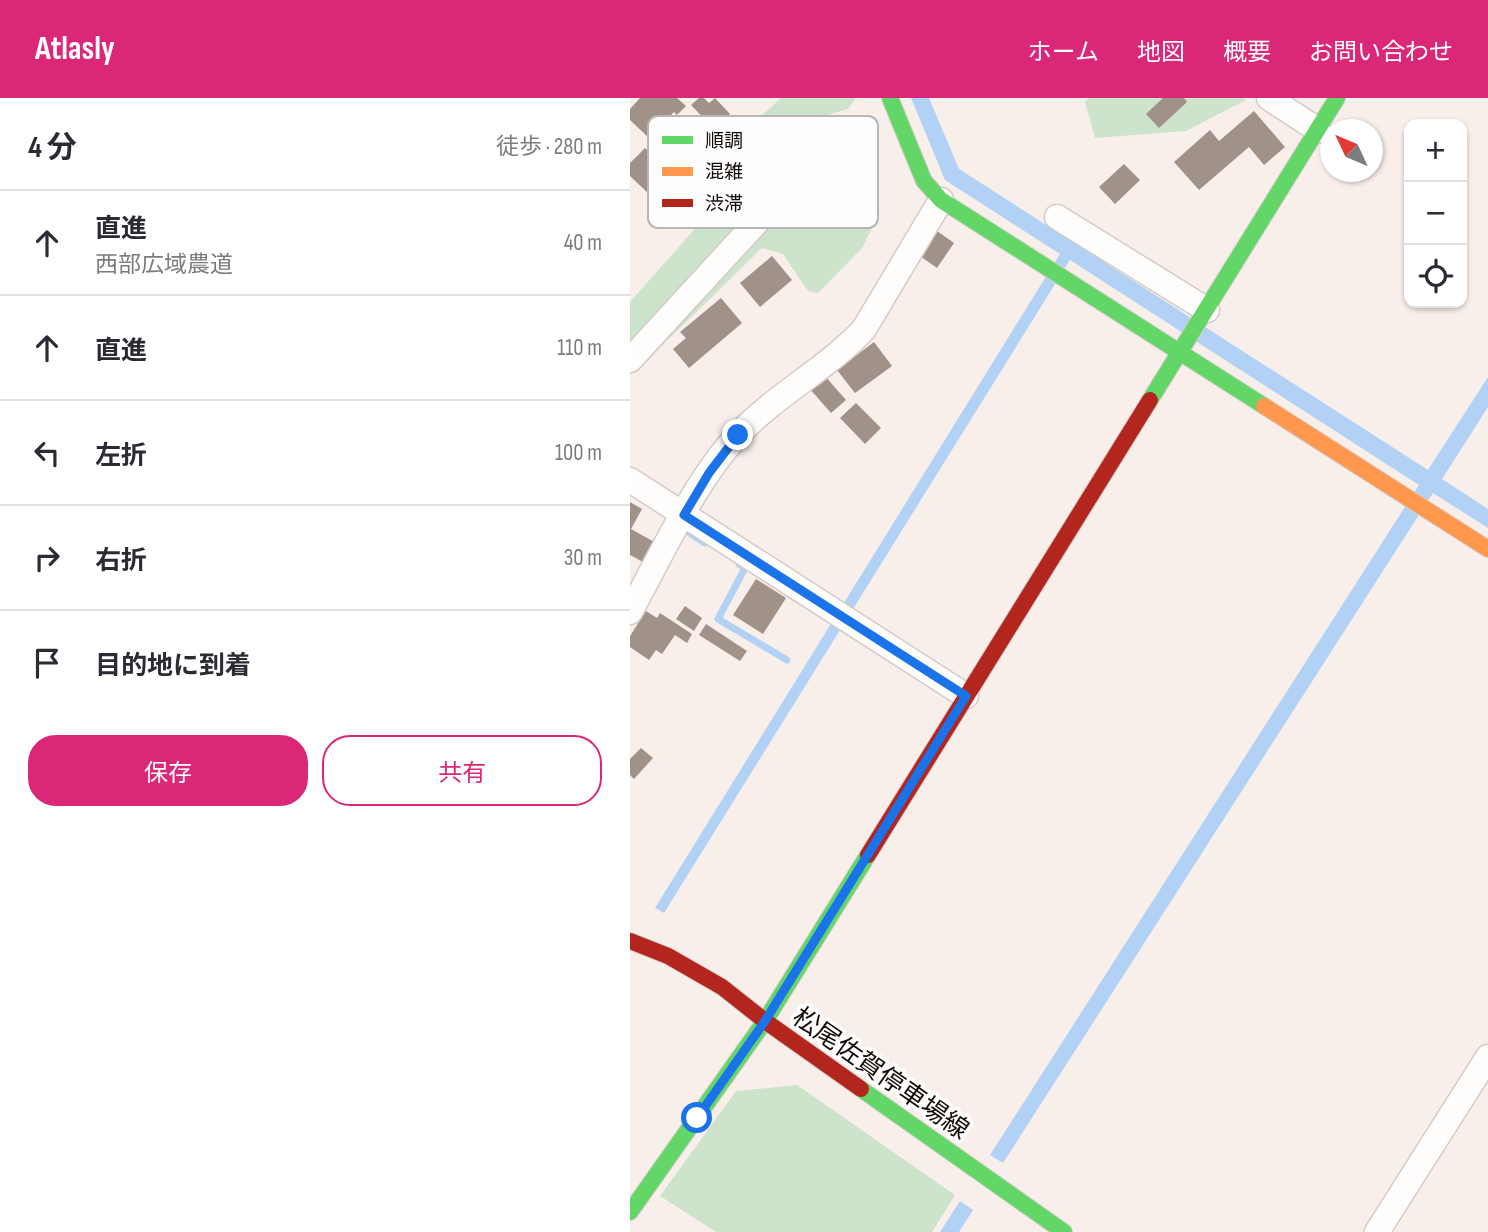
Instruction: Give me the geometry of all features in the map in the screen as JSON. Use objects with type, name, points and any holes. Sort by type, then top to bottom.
[{"type":"street","points":[[890,98],[925,181],[942,200],[1064,278],[1184,347],[1488,549]]},
{"type":"street","points":[[1269,98],[1318,130]]},
{"type":"street","points":[[630,1212],[765,1021],[1337,98]]},
{"type":"street","points":[[630,612],[709,473],[738,435],[864,329],[942,200]]},
{"type":"street","points":[[1057,217],[1204,315]]},
{"type":"street","points":[[630,360],[751,228]]},
{"type":"street","points":[[630,480],[966,696]]},
{"type":"street","name":"松尾佐賀停車場線","points":[[630,941],[668,956],[722,987],[765,1021],[1064,1232]]},
{"type":"street","points":[[1377,1232],[1488,1058]]},
{"type":"green space","points":[[781,98],[856,98],[848,109],[824,116],[761,116]]},
{"type":"green space","points":[[1089,98],[1246,100],[1186,131],[1095,138],[1085,102]]},
{"type":"green space","points":[[695,228],[872,228],[862,248],[818,293],[808,291],[783,254],[762,248],[647,360],[630,351],[630,302]]},
{"type":"green space","points":[[797,1085],[955,1195],[932,1232],[716,1232],[660,1196],[736,1091]]},
{"type":"water","points":[[911,98],[929,98],[959,169],[1428,470],[1488,377],[1488,407],[1442,479],[1488,509],[1488,528],[1433,493],[1003,1163],[990,1155],[1419,485],[1070,260],[664,913],[655,908],[1060,254],[945,180]]},
{"type":"water","points":[[960,1201],[973,1210],[959,1232],[940,1232]]},
{"type":"building","points":[[640,98],[677,98],[686,106],[677,115],[674,112],[670,116],[648,116],[648,137],[630,120],[630,109]]},
{"type":"building","points":[[699,98],[704,98],[709,103],[715,98],[730,114],[702,116],[691,105]]},
{"type":"building","points":[[1163,98],[1184,98],[1187,102],[1159,128],[1146,114]]},
{"type":"building","points":[[1254,111],[1285,147],[1264,165],[1249,147],[1199,190],[1174,162],[1210,130],[1219,141]]},
{"type":"building","points":[[645,148],[648,151],[648,193],[630,176],[630,163]]},
{"type":"building","points":[[1124,164],[1140,180],[1115,204],[1099,187]]},
{"type":"building","points":[[937,231],[954,243],[937,268],[920,256]]},
{"type":"building","points":[[772,256],[792,280],[760,307],[740,283]]},
{"type":"building","points":[[721,298],[742,323],[689,368],[673,349],[686,338],[680,332]]},
{"type":"building","points":[[874,342],[892,366],[855,393],[837,370]]},
{"type":"building","points":[[824,375],[846,400],[831,413],[809,388]]},
{"type":"building","points":[[856,403],[881,428],[865,444],[840,418]]},
{"type":"building","points":[[630,502],[642,509],[631,529],[658,544],[647,564],[630,555]]},
{"type":"building","points":[[756,579],[786,598],[763,634],[733,615]]},
{"type":"building","points":[[685,606],[702,618],[694,631],[676,619]]},
{"type":"building","points":[[646,611],[657,618],[660,613],[692,634],[687,643],[675,635],[662,654],[656,650],[649,660],[630,647],[630,636]]},
{"type":"building","points":[[706,624],[747,651],[740,661],[699,635]]},
{"type":"building","points":[[641,748],[653,758],[634,779],[630,775],[630,759]]},
{"type":"waterway","points":[[685,530],[705,543]]},
{"type":"waterway","points":[[739,564],[745,568],[718,619],[787,660]]},
{"type":"traffic: fast","points":[[890,98],[924,181],[941,200],[1264,406]]},
{"type":"traffic: fast","points":[[1150,400],[1337,98]]},
{"type":"traffic: fast","points":[[630,1212],[765,1021],[868,855]]},
{"type":"traffic: fast","points":[[861,1089],[1064,1232]]},
{"type":"traffic: slow","points":[[1264,406],[1488,549]]},
{"type":"traffic: jam","points":[[868,855],[1150,400]]},
{"type":"traffic: jam","points":[[630,941],[668,956],[722,987],[861,1089]]},
{"type":"route","points":[[697,1118],[765,1021],[966,696],[684,515],[709,473],[738,435]]}]
